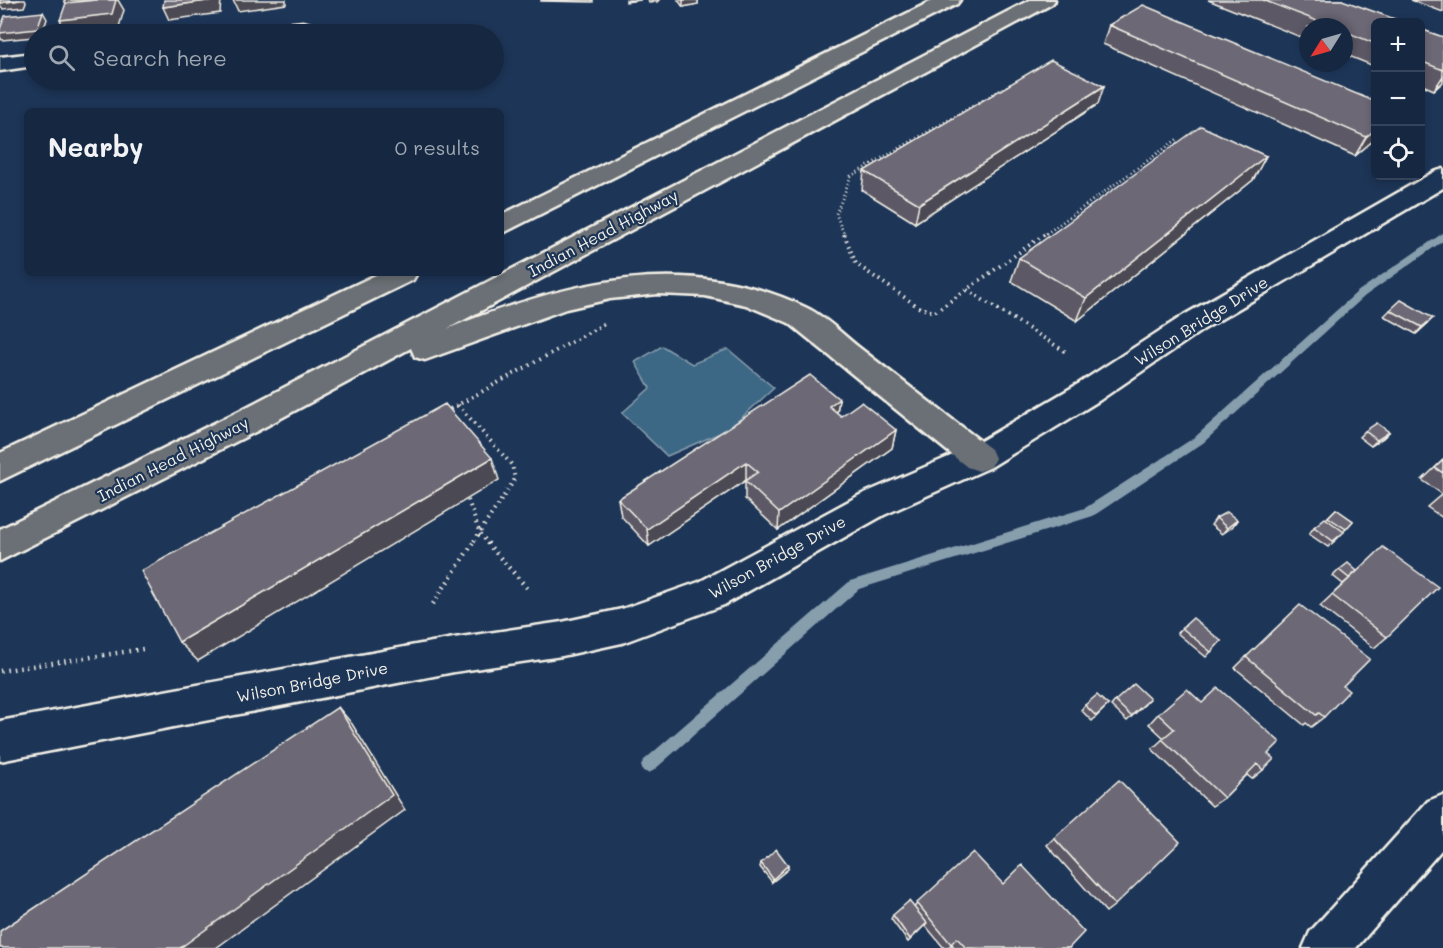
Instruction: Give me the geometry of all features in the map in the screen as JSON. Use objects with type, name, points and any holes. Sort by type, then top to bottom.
[{"type":"highway","points":[[504,224],[950,0]]},
{"type":"highway","name":"Indian Head Highway","points":[[0,546],[246,422],[1045,0]]},
{"type":"highway","points":[[0,468],[398,276]]},
{"type":"highway","points":[[246,422],[503,317],[546,304],[605,291],[654,283],[674,283],[727,289],[752,295],[799,316],[979,458]]},
{"type":"street","points":[[0,64],[24,61]]},
{"type":"street","name":"Wilson Bridge Drive","points":[[0,741],[622,626],[711,594],[872,505],[979,458],[1089,392],[1194,322],[1443,177]]},
{"type":"street","points":[[1326,948],[1443,816]]},
{"type":"path","points":[[1015,82],[851,176],[836,214],[856,264],[920,308],[935,312],[1179,138]]},
{"type":"path","points":[[967,290],[1066,352]]},
{"type":"path","points":[[439,415],[610,320]]},
{"type":"path","points":[[434,604],[511,486],[516,474],[512,465],[458,405]]},
{"type":"path","points":[[468,500],[480,534],[528,589]]},
{"type":"path","points":[[0,671],[143,649]]},
{"type":"water","points":[[662,346],[692,364],[728,349],[774,388],[729,429],[667,456],[622,413],[650,388],[635,362]]},
{"type":"building","points":[[0,0],[20,0],[0,3]]},
{"type":"building","points":[[116,0],[112,14],[60,20],[66,3]]},
{"type":"building","points":[[164,0],[214,0],[163,7]]},
{"type":"building","points":[[1263,0],[1342,0],[1392,18],[1371,18],[1371,42],[1353,35],[1353,18],[1310,18]]},
{"type":"building","points":[[1143,5],[1299,70],[1299,72],[1371,100],[1371,133],[1366,137],[1109,25]]},
{"type":"building","points":[[43,12],[39,24],[24,24],[24,30],[0,33],[5,16]]},
{"type":"building","points":[[1425,31],[1443,37],[1443,70],[1425,63]]},
{"type":"building","points":[[1051,60],[1104,86],[919,204],[864,171]]},
{"type":"building","points":[[1201,126],[1266,156],[1086,298],[1019,258]]},
{"type":"building","points":[[1401,300],[1433,318],[1422,327],[1390,310]]},
{"type":"building","points":[[810,375],[839,399],[829,406],[841,416],[861,402],[896,430],[779,513],[745,481],[758,472],[746,462],[647,529],[618,499]]},
{"type":"building","points":[[445,404],[492,458],[179,642],[141,571]]},
{"type":"building","points":[[1377,423],[1389,432],[1377,440],[1365,431]]},
{"type":"building","points":[[1443,460],[1443,473],[1435,468]]},
{"type":"building","points":[[1336,509],[1353,521],[1346,529],[1328,517]]},
{"type":"building","points":[[1227,512],[1237,520],[1227,528],[1216,518]]},
{"type":"building","points":[[1325,518],[1344,532],[1333,541],[1314,527]]},
{"type":"building","points":[[1383,547],[1438,587],[1387,637],[1332,595]]},
{"type":"building","points":[[1348,563],[1357,571],[1349,578],[1339,570]]},
{"type":"building","points":[[1300,605],[1370,659],[1343,686],[1349,691],[1324,717],[1319,713],[1316,715],[1246,657]]},
{"type":"building","points":[[1193,618],[1221,641],[1211,652],[1182,628]]},
{"type":"building","points":[[1134,684],[1150,699],[1131,716],[1115,701]]},
{"type":"building","points":[[1218,688],[1280,742],[1268,754],[1274,759],[1263,770],[1257,764],[1224,798],[1162,739],[1174,729],[1158,714],[1187,689],[1202,703]]},
{"type":"building","points":[[1097,695],[1108,705],[1096,716],[1085,705]]},
{"type":"building","points":[[338,707],[392,795],[180,948],[0,948],[0,931]]},
{"type":"building","points":[[1119,780],[1180,842],[1115,905],[1054,838]]},
{"type":"building","points":[[776,849],[788,865],[773,879],[761,863]]},
{"type":"building","points":[[973,852],[1003,884],[1022,865],[1084,932],[1069,948],[966,948],[957,938],[951,944],[917,903]]},
{"type":"building","points":[[909,901],[927,923],[910,939],[893,915]]},
{"type":"waterway","points":[[648,766],[855,585],[1089,512],[1199,440],[1361,294],[1443,236]]}]
